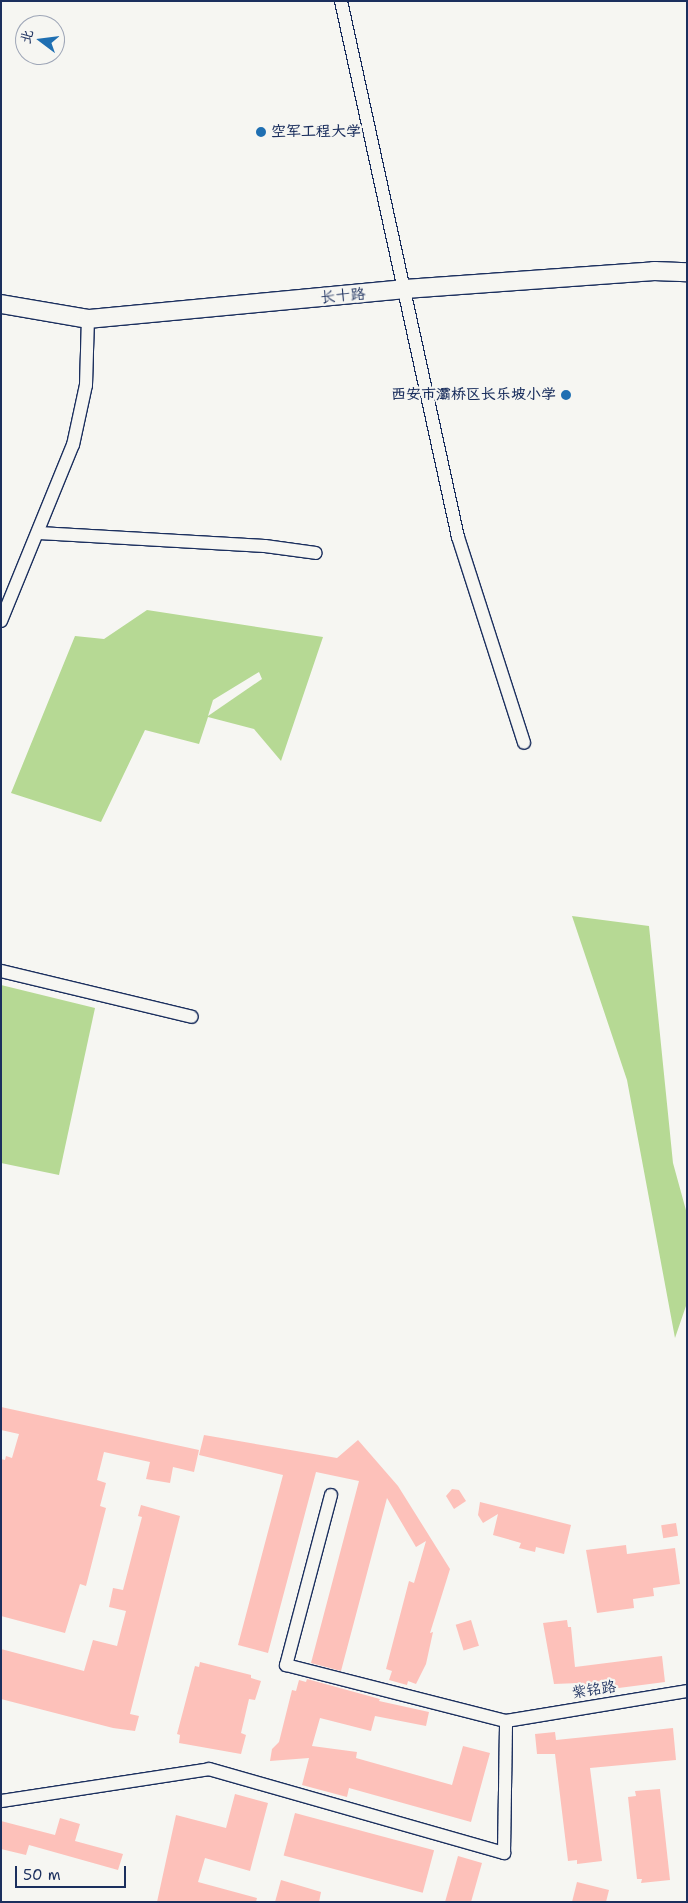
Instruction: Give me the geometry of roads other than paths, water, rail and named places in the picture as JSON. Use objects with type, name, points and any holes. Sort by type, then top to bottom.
[{"type":"street","points":[[341,1],[458,537],[524,743]]},
{"type":"street","name":"长十路","points":[[1,304],[88,319],[405,289],[654,271],[687,272]]},
{"type":"street","points":[[1,622],[39,533],[73,445],[86,386],[88,319]]},
{"type":"street","points":[[39,533],[265,546],[316,554]]},
{"type":"street","points":[[1,971],[192,1017]]},
{"type":"street","points":[[1,1801],[209,1770],[504,1853],[506,1721],[286,1665],[331,1495]]},
{"type":"street","name":"紫铭路","points":[[506,1721],[687,1691]]},
{"type":"place","name":"空军工程大学","points":[[261,132]]},
{"type":"place","name":"西安市灞桥区长乐坡小学","points":[[566,395]]}]
